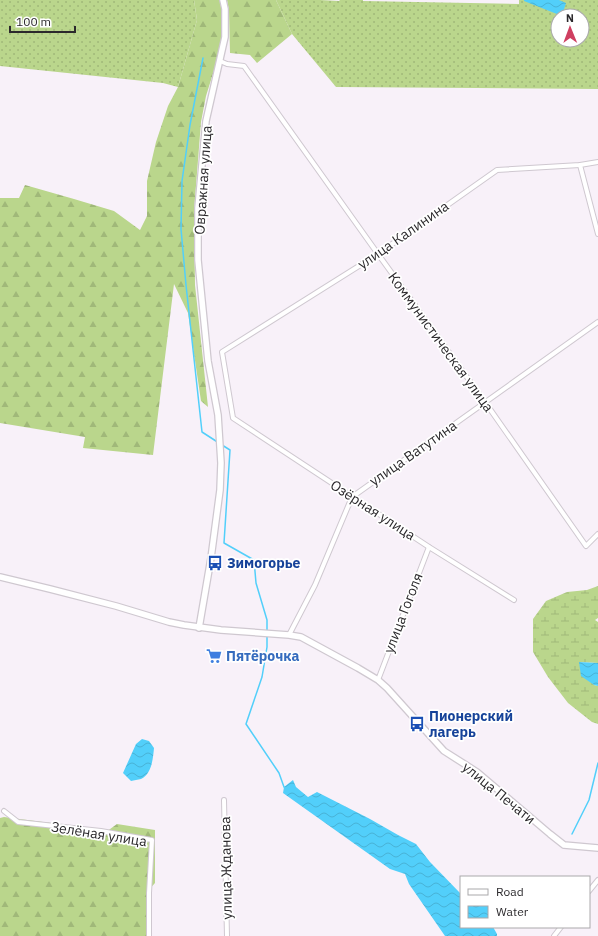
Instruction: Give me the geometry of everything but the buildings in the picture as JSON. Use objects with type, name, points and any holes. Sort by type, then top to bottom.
[{"type":"street","name":"Овражная улица","points":[[199,628],[220,490],[221,463],[218,415],[208,361],[198,260],[198,208],[206,121],[225,37],[225,9],[223,0]]},
{"type":"street","name":"Коммунистическая улица","points":[[220,61],[227,64],[244,66],[485,402],[586,546],[592,540]]},
{"type":"street","name":"улица Калинина","points":[[233,418],[222,352],[378,254],[497,170],[580,165],[598,162]]},
{"type":"street","points":[[580,165],[598,234]]},
{"type":"street","name":"улица Ватутина","points":[[352,497],[598,322]]},
{"type":"street","name":"Озёрная улица","points":[[233,418],[429,547],[514,600]]},
{"type":"street","points":[[289,635],[314,585],[352,497]]},
{"type":"street","points":[[598,534],[592,540],[598,542]]},
{"type":"street","name":"улица Гоголя","points":[[378,680],[429,547]]},
{"type":"street","name":"улица Печати","points":[[0,577],[109,604],[169,622],[199,628],[301,637],[378,680],[444,751],[477,772],[564,845],[598,848]]},
{"type":"street","name":"улица Жданова","points":[[224,800],[227,936]]},
{"type":"street","name":"Зелёная улица","points":[[4,811],[18,822],[101,831],[152,840],[148,936]]},
{"type":"street","points":[[590,890],[598,880]]},
{"type":"street","points":[[554,936],[560,928]]},
{"type":"green space","points":[[0,0],[194,0],[197,20],[178,87],[163,83],[0,66]]},
{"type":"green space","points":[[194,0],[220,0],[225,35],[206,96],[201,122],[194,211],[195,285],[208,407],[201,401],[188,313],[174,284],[153,455],[83,448],[85,437],[0,423],[0,198],[19,198],[25,185],[114,211],[140,230],[147,216],[147,181],[156,142],[168,106],[178,87],[197,20]]},
{"type":"green space","points":[[227,0],[276,0],[292,34],[257,63],[250,55],[230,53],[229,10]]},
{"type":"green space","points":[[276,0],[363,0],[519,4],[519,0],[598,0],[598,89],[336,87],[292,34]]},
{"type":"green space","points":[[598,586],[598,618],[595,620],[598,622],[598,663],[580,662],[594,685],[598,686],[598,724],[592,722],[568,703],[548,677],[533,652],[533,619],[546,601],[567,592],[587,590]]},
{"type":"green space","points":[[4,817],[82,827],[95,840],[117,824],[155,830],[155,883],[146,893],[146,936],[0,936],[0,818]]},
{"type":"water","points":[[559,0],[566,3],[564,8],[550,8],[550,11],[524,1]]},
{"type":"water","points":[[579,662],[598,663],[598,686],[581,676]]},
{"type":"water","points":[[142,739],[149,741],[154,748],[150,770],[145,777],[131,781],[123,773],[136,744]]},
{"type":"water","points":[[293,780],[296,787],[308,797],[317,792],[416,844],[430,862],[460,893],[460,928],[494,928],[497,936],[445,936],[409,884],[405,874],[390,869],[283,793],[284,787]]},
{"type":"waterway","points":[[203,58],[190,125],[182,181],[181,229],[202,432],[219,443]]},
{"type":"waterway","points":[[222,445],[230,450],[224,543],[254,560],[256,583],[267,620],[267,631]]},
{"type":"waterway","points":[[267,635],[267,647],[262,677],[246,724],[279,773],[284,787],[286,788]]},
{"type":"waterway","points":[[572,834],[589,800],[598,763]]},
{"type":"place","name":"Зимогорье","points":[[215,563]]},
{"type":"place","name":"Пятёрочка","points":[[214,656]]},
{"type":"place","name":"Пионерский лагерь","points":[[417,724]]}]
